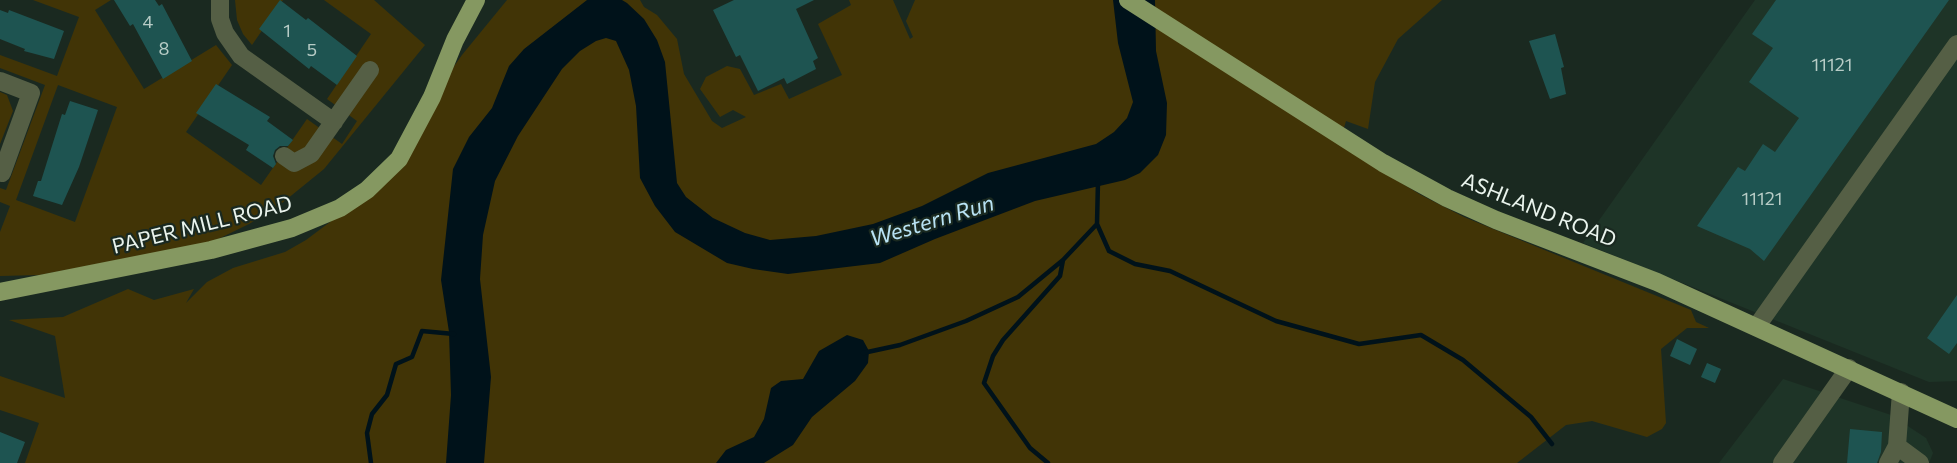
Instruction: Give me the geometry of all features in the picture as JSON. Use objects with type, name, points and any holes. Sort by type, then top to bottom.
[{"type":"main road","name":"PAPER MILL ROAD","points":[[0,291],[211,250],[292,228],[340,208],[367,190],[399,159],[428,106],[454,40],[476,0]]},
{"type":"main road","name":"ASHLAND ROAD","points":[[1128,0],[1383,163],[1447,198],[1497,220],[1649,278],[1957,419]]},
{"type":"street","points":[[220,0],[220,19],[225,33],[237,52],[334,122]]},
{"type":"street","points":[[1757,326],[1957,44]]},
{"type":"street","points":[[284,156],[294,163],[311,154],[370,70]]},
{"type":"street","points":[[0,81],[31,93],[3,173],[0,172]]},
{"type":"street","points":[[1782,463],[1849,368]]},
{"type":"street","points":[[1888,463],[1897,446],[1901,392]]},
{"type":"street","points":[[1897,446],[1920,463]]},
{"type":"shaded area","points":[[33,0],[111,0],[95,10],[144,89],[216,45],[232,65],[186,132],[261,185],[307,119],[342,144],[357,121],[327,99],[371,34],[324,0],[374,0],[425,45],[324,169],[276,208],[249,224],[212,242],[40,275],[0,276],[0,232],[10,206],[0,202],[0,188],[6,190],[45,85],[0,68],[0,55],[57,76],[79,17]],"holes":[[[58,85],[117,107],[75,222],[16,200]]]},
{"type":"shaded area","points":[[235,0],[283,0],[252,45],[243,34],[237,20]]},
{"type":"shaded area","points":[[507,0],[640,0],[644,7],[657,15],[677,39],[684,74],[712,121],[722,128],[746,117],[733,110],[720,117],[700,89],[706,77],[727,66],[740,69],[754,95],[781,84],[789,99],[842,75],[818,24],[851,5],[849,0],[893,0],[910,39],[913,37],[906,21],[915,0],[1442,0],[1398,39],[1375,82],[1368,129],[1346,121],[1339,145],[1421,195],[1464,217],[1691,310],[1696,322],[1709,328],[1687,328],[1661,349],[1666,423],[1662,429],[1647,437],[1592,421],[1566,425],[1517,463],[25,463],[39,423],[0,410],[0,376],[65,398],[55,336],[9,320],[63,317],[128,289],[154,300],[194,289],[186,303],[207,282],[233,268],[285,252],[306,240],[358,201],[462,55]]},
{"type":"shaded area","points":[[1755,0],[1957,0],[1957,381],[1929,382],[1583,243]]},
{"type":"shaded area","points":[[0,92],[7,95],[13,111],[0,144]]},
{"type":"shaded area","points":[[1783,379],[1891,415],[1926,438],[1933,453],[1929,463],[1719,463]]},
{"type":"water","name":"Western Run","points":[[587,0],[622,0],[644,19],[657,40],[665,62],[677,183],[686,197],[713,218],[745,233],[770,240],[816,236],[873,224],[922,206],[988,173],[1096,144],[1114,132],[1127,118],[1133,102],[1118,43],[1113,0],[1155,0],[1156,51],[1167,103],[1166,135],[1158,155],[1140,173],[1125,180],[1035,201],[935,239],[880,263],[788,274],[753,269],[727,263],[675,232],[655,206],[640,178],[636,106],[629,70],[616,41],[606,38],[596,41],[580,51],[562,69],[518,136],[495,181],[483,235],[480,279],[491,377],[484,463],[446,463],[451,395],[449,332],[441,280],[453,169],[469,137],[492,108],[509,66],[524,49]]},
{"type":"water","points":[[847,335],[863,340],[869,351],[868,363],[855,381],[812,417],[793,445],[764,463],[716,463],[726,450],[754,437],[764,419],[771,388],[781,381],[803,379],[819,351]]},
{"type":"building","points":[[114,0],[155,0],[159,6],[162,4],[192,61],[163,79],[133,24],[130,26]]},
{"type":"building","points":[[280,0],[306,20],[308,18],[357,56],[337,85],[311,66],[309,69],[259,29]]},
{"type":"building","points":[[734,0],[814,0],[796,9],[818,58],[813,61],[816,69],[787,84],[784,78],[758,91],[740,55],[736,57],[713,10]]},
{"type":"building","points":[[1776,0],[1949,0],[1764,261],[1750,249],[1697,226],[1738,167],[1745,171],[1763,144],[1775,152],[1799,118],[1749,82],[1773,48],[1752,34]]},
{"type":"building","points":[[0,10],[8,13],[9,10],[64,31],[54,59],[24,51],[25,49],[0,39]]},
{"type":"building","points":[[1555,34],[1564,67],[1561,68],[1566,94],[1550,99],[1529,41]]},
{"type":"building","points":[[216,84],[270,117],[267,121],[293,140],[288,146],[280,146],[275,150],[273,156],[276,164],[273,168],[246,150],[249,145],[196,113]]},
{"type":"building","points":[[70,101],[98,110],[79,167],[62,205],[33,196],[38,181],[41,181],[62,114],[65,115]]},
{"type":"building","points":[[1957,295],[1957,343],[1949,354],[1927,338]]},
{"type":"building","points":[[1677,339],[1697,349],[1690,365],[1670,356]]},
{"type":"building","points":[[1707,363],[1721,369],[1715,383],[1701,377]]},
{"type":"building","points":[[1850,429],[1882,432],[1881,452],[1877,463],[1847,463]]},
{"type":"building","points":[[0,432],[25,442],[17,463],[0,463]]},
{"type":"waterway","points":[[863,353],[900,345],[966,321],[1018,297],[1063,260],[1097,224],[1098,181]]},
{"type":"waterway","points":[[1097,224],[1109,251],[1135,264],[1170,271],[1276,321],[1359,344],[1421,335],[1463,360],[1531,417],[1552,444]]},
{"type":"waterway","points":[[1048,463],[1030,448],[984,383],[993,356],[1003,340],[1060,276],[1063,260]]},
{"type":"waterway","points":[[371,463],[367,433],[372,414],[387,395],[396,364],[412,357],[422,331],[454,334]]}]
